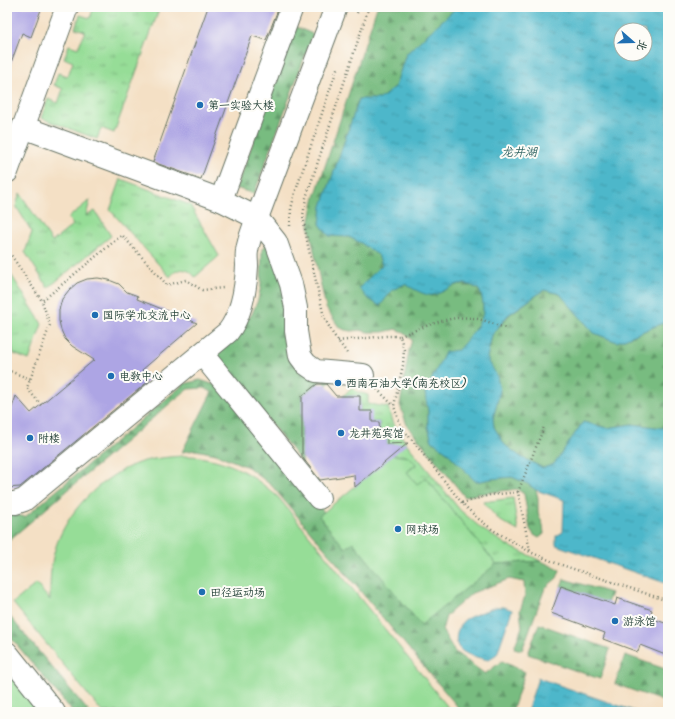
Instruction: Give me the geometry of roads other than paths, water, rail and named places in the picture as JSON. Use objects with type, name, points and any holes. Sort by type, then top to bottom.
[{"type":"lane","points":[[7,172],[67,7]]},
{"type":"lane","points":[[221,200],[292,7]]},
{"type":"lane","points":[[7,503],[15,503],[24,500],[202,354],[228,332],[233,325],[242,302],[246,285],[246,251],[336,7]]},
{"type":"lane","points":[[23,127],[221,200],[257,218],[276,242],[291,284],[296,308],[296,331],[300,356],[306,364],[316,371],[364,375]]},
{"type":"lane","points":[[202,354],[319,498]]},
{"type":"lane","points":[[7,653],[54,712]]},
{"type":"water","name":"龙井湖","points":[[457,7],[668,7],[668,321],[617,342],[594,333],[560,294],[544,290],[508,315],[492,335],[487,358],[497,376],[500,391],[493,419],[494,427],[505,445],[521,457],[543,468],[554,464],[583,422],[607,428],[632,424],[663,428],[668,427],[668,584],[556,545],[556,536],[563,532],[564,500],[536,490],[528,484],[512,477],[476,482],[447,452],[432,441],[428,427],[428,411],[425,393],[445,352],[458,350],[472,334],[480,321],[483,315],[483,308],[479,290],[470,285],[461,284],[455,285],[440,293],[428,295],[405,284],[392,290],[380,306],[367,298],[359,288],[382,265],[378,255],[361,243],[349,237],[329,236],[320,224],[322,206],[359,99],[380,99],[395,87],[406,54]]},
{"type":"water","points":[[496,607],[504,607],[512,610],[497,654],[488,660],[465,653],[458,646],[456,641],[457,632],[461,623],[469,617]]},
{"type":"water","points":[[538,678],[637,712],[527,712]]},
{"type":"place","name":"第一实验大楼","points":[[200,105]]},
{"type":"place","name":"国际学术交流中心","points":[[95,315]]},
{"type":"place","name":"电教中心","points":[[111,376]]},
{"type":"place","name":"西南石油大学(南充校区)","points":[[338,383]]},
{"type":"place","name":"龙井苑宾馆","points":[[341,433]]},
{"type":"place","name":"附楼","points":[[30,438]]},
{"type":"place","name":"网球场","points":[[398,529]]},
{"type":"place","name":"田径运动场","points":[[202,592]]},
{"type":"place","name":"游泳馆","points":[[615,621]]}]
